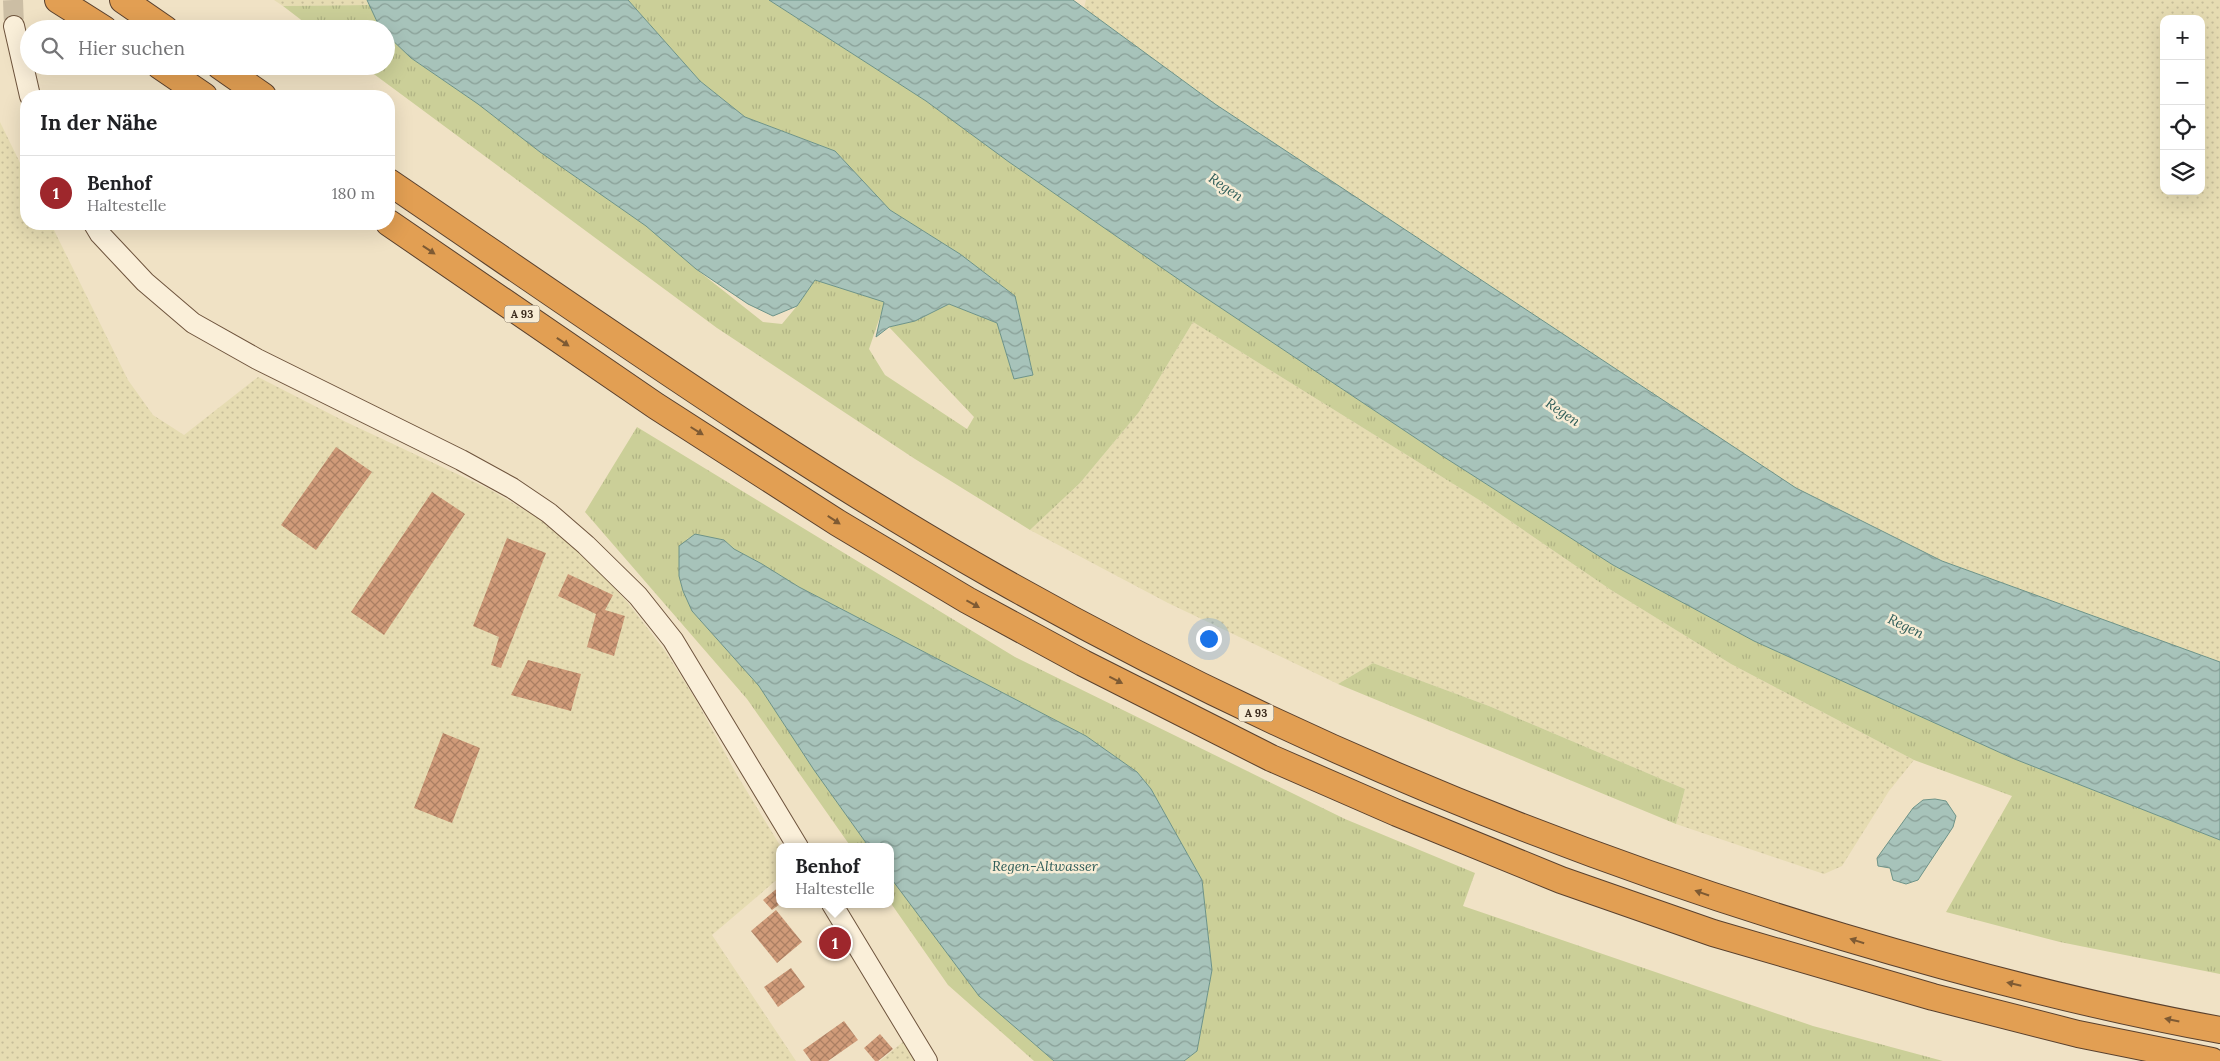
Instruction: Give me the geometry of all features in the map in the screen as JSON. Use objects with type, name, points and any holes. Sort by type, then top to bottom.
[{"type":"highway","points":[[58,0],[90,20]]},
{"type":"highway","points":[[123,0],[152,20]]},
{"type":"highway","points":[[173,75],[195,90]]},
{"type":"highway","points":[[233,75],[254,90]]},
{"type":"highway","name":"A 93","points":[[395,186],[719,406],[871,503],[996,577],[1114,642],[1287,728],[1412,784],[1559,842],[1737,905],[1946,968],[2084,1001],[2220,1030]]},
{"type":"highway","name":"A 93","points":[[395,227],[656,406],[864,538],[975,605],[1083,663],[1271,758],[1397,813],[1561,880],[1713,933],[1933,997],[2078,1034],[2212,1061]]},
{"type":"street","points":[[14,26],[20,52]]},
{"type":"street","points":[[25,75],[29,90]]},
{"type":"street","points":[[98,230],[144,282],[193,323],[257,359],[461,460],[512,488],[549,513],[586,545],[638,596],[673,640],[796,843]]},
{"type":"street","points":[[834,908],[927,1061]]},
{"type":"shaded area","points":[[274,0],[367,0],[370,5],[283,6]]},
{"type":"shaded area","points":[[1086,0],[2220,0],[2220,662],[1942,561],[1796,488],[1215,104],[1084,8]]},
{"type":"shaded area","points":[[0,122],[20,163],[20,230],[54,230],[128,380],[153,415],[184,435],[258,377],[346,422],[489,489],[543,521],[587,558],[628,603],[665,651],[696,700],[737,775],[779,843],[776,843],[776,880],[712,935],[796,1061],[0,1061]]},
{"type":"shaded area","points":[[1193,322],[1484,503],[1611,590],[1731,664],[1914,760],[1889,791],[1842,866],[1824,874],[1676,824],[1685,789],[1489,706],[1373,663],[1338,684],[1168,603],[1030,530],[1080,483],[1139,412]]},
{"type":"shaded area","points":[[904,1041],[915,1061],[880,1061]]},
{"type":"green space","points":[[628,0],[769,0],[926,101],[1009,162],[1194,290],[1444,457],[1613,565],[1754,641],[2012,758],[2220,840],[2220,974],[2060,942],[1946,912],[2012,796],[1914,760],[1731,664],[1611,590],[1484,503],[1193,322],[1139,412],[1080,483],[1030,530],[915,459],[717,328],[375,75],[395,75],[395,43],[411,58],[478,104],[540,152],[646,226],[696,269],[763,322],[782,324],[815,280],[885,302],[869,349],[885,375],[967,429],[974,417],[889,327],[915,321],[949,304],[997,323],[1014,379],[1033,375],[1015,296],[960,254],[890,210],[835,151],[745,117],[700,81]]},
{"type":"green space","points":[[370,5],[376,20],[301,20],[283,6]]},
{"type":"green space","points":[[637,427],[1015,657],[1345,819],[1475,873],[1463,906],[1813,1026],[1943,1061],[1184,1061],[1197,1051],[1212,970],[1202,880],[1151,789],[1137,772],[1086,736],[799,587],[734,549],[724,540],[695,535],[687,539],[679,576],[692,611],[759,686],[814,770],[866,843],[848,843],[747,699],[585,512]]},
{"type":"green space","points":[[1373,663],[1489,706],[1685,789],[1676,824],[1338,684]]},
{"type":"green space","points":[[894,882],[979,996],[1054,1061],[1034,1061],[948,985],[894,908]]},
{"type":"water","points":[[367,0],[628,0],[700,81],[745,117],[835,151],[890,210],[960,254],[1015,296],[1033,375],[1014,379],[997,323],[949,304],[915,321],[889,327],[876,337],[884,302],[815,280],[797,306],[773,316],[748,304],[696,269],[646,226],[540,152],[478,104],[411,58],[395,43],[395,20],[376,20]]},
{"type":"water","name":"Regen","points":[[769,0],[1073,0],[1215,104],[1796,488],[1942,561],[2220,662],[2220,840],[2012,758],[1754,641],[1613,565],[1444,457],[1194,290],[1009,162],[926,101]]},
{"type":"water","name":"Regen-Altwasser","points":[[695,534],[724,540],[734,549],[799,587],[1086,736],[1137,772],[1151,789],[1202,880],[1212,970],[1197,1051],[1184,1061],[1054,1061],[979,996],[894,882],[894,843],[866,843],[814,770],[759,686],[692,611],[679,576],[679,546]]},
{"type":"water","points":[[1935,799],[1946,801],[1956,816],[1953,827],[1918,880],[1906,884],[1893,880],[1890,868],[1878,866],[1877,858],[1913,808],[1923,800]]},
{"type":"building","points":[[336,447],[372,472],[316,550],[281,525]]},
{"type":"building","points":[[432,492],[465,514],[384,635],[351,612]]},
{"type":"building","points":[[507,538],[546,553],[501,668],[491,665],[499,637],[473,626]]},
{"type":"building","points":[[568,574],[613,595],[605,610],[625,616],[614,656],[587,647],[596,614],[558,596]]},
{"type":"building","points":[[528,660],[581,674],[571,711],[511,695]]},
{"type":"building","points":[[443,733],[480,748],[452,823],[414,808]]},
{"type":"building","points":[[776,889],[776,907],[772,910],[763,900]]},
{"type":"building","points":[[776,910],[802,942],[777,963],[751,931]]},
{"type":"building","points":[[791,968],[805,987],[778,1007],[764,987]]},
{"type":"building","points":[[844,1021],[858,1040],[828,1061],[811,1061],[803,1050]]},
{"type":"building","points":[[880,1034],[893,1049],[878,1061],[875,1061],[864,1048]]},
{"type":"tunnel","points":[[13,0],[14,26]]},
{"type":"place","name":"Benhof","points":[[835,943]]}]
